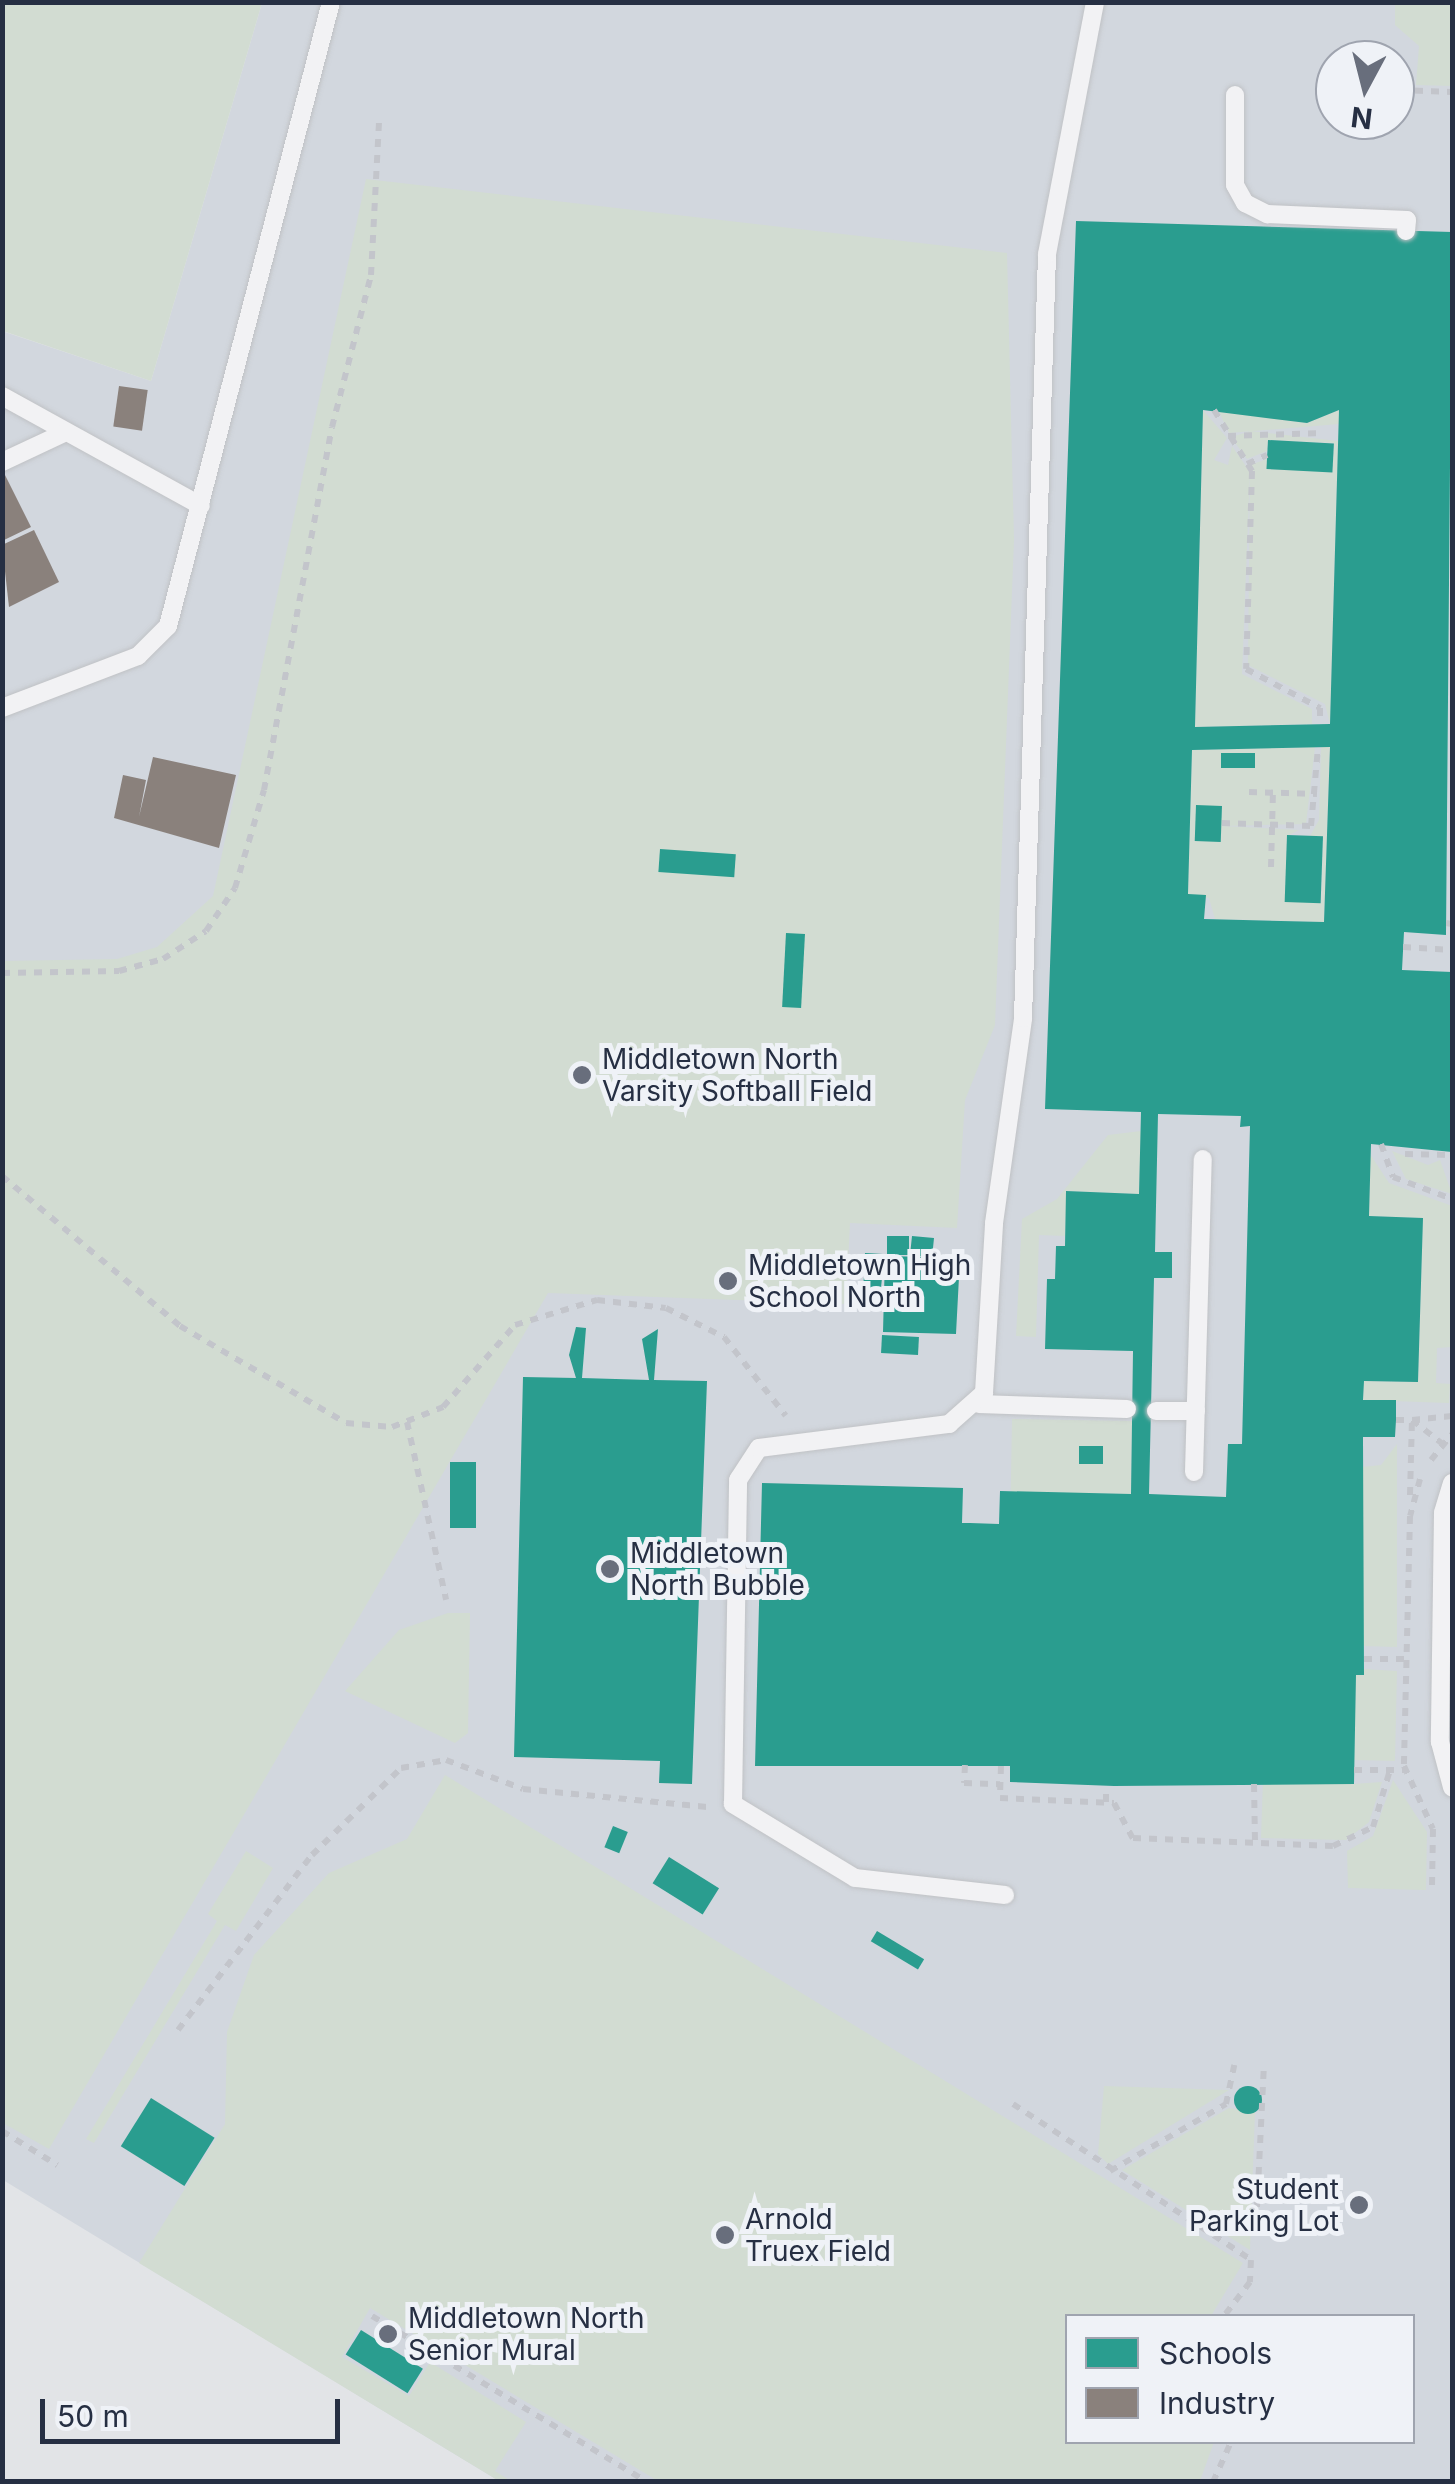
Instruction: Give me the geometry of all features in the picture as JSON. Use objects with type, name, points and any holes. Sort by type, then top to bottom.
[{"type":"lane","points":[[2,708],[152,647],[173,612],[331,2]]},
{"type":"lane","points":[[978,1404],[1023,1018],[1047,254],[1085,90],[1095,2]]},
{"type":"lane","points":[[1236,95],[1235,185],[1245,203],[1266,214],[1406,220],[1406,230]]},
{"type":"lane","points":[[2,396],[201,506]]},
{"type":"lane","points":[[2,462],[66,432]]},
{"type":"lane","points":[[1194,1472],[1203,1159]]},
{"type":"lane","points":[[1005,1895],[855,1878],[733,1804],[738,1472],[759,1448],[950,1424],[978,1404],[1128,1409]]},
{"type":"lane","points":[[1156,1411],[1196,1412]]},
{"type":"lane","points":[[1452,1483],[1443,1513],[1440,1742],[1452,1787]]},
{"type":"path","points":[[1415,91],[1452,92]]},
{"type":"path","points":[[2,973],[120,971],[162,960],[206,931],[235,888],[264,790],[371,276],[379,120]]},
{"type":"path","points":[[1214,410],[1247,464],[1246,669],[1320,708],[1320,724]]},
{"type":"path","points":[[1228,436],[1323,432]]},
{"type":"path","points":[[1247,464],[1267,455]]},
{"type":"path","points":[[1306,836],[1317,794],[1318,746]]},
{"type":"path","points":[[1249,792],[1317,794]]},
{"type":"path","points":[[1270,867],[1273,793]]},
{"type":"path","points":[[1222,824],[1306,826]]},
{"type":"path","points":[[1403,947],[1452,950]]},
{"type":"path","points":[[1381,1144],[1393,1177],[1452,1199]]},
{"type":"path","points":[[1405,1154],[1452,1155]]},
{"type":"path","points":[[2,1176],[220,1353],[346,1424],[407,1422],[464,1389],[515,1325],[597,1300],[666,1308],[724,1337],[804,1442]]},
{"type":"path","points":[[1396,1420],[1452,1416]]},
{"type":"path","points":[[1412,1420],[1443,1444]]},
{"type":"path","points":[[1410,1516],[1412,1420]]},
{"type":"path","points":[[407,1422],[446,1600]]},
{"type":"path","points":[[1364,1659],[1406,1659]]},
{"type":"path","points":[[178,2030],[360,1802],[418,1762],[446,1760],[548,1794],[695,1809],[733,1804]]},
{"type":"path","points":[[965,1765],[964,1783],[1000,1784]]},
{"type":"path","points":[[1001,1766],[1000,1798],[1106,1802],[1123,1810],[1134,1838],[1256,1844],[1358,1842],[1378,1817],[1390,1770]]},
{"type":"path","points":[[1354,1770],[1405,1770]]},
{"type":"path","points":[[1254,1784],[1256,1844]]},
{"type":"path","points":[[1106,1786],[1106,1802]]},
{"type":"path","points":[[1110,2171],[1226,2104],[1234,2064]]},
{"type":"path","points":[[1257,2206],[1264,2066]]},
{"type":"path","points":[[1013,2104],[1251,2260],[1250,2282],[1226,2314]]},
{"type":"path","points":[[2,2131],[57,2165]]},
{"type":"path","points":[[372,2316],[647,2482]]},
{"type":"path","points":[[1214,2482],[1230,2444]]},
{"type":"shaded area","points":[[3,2],[262,3],[151,381],[3,331]]},
{"type":"shaded area","name":"Middletown High School North","points":[[262,3],[1452,3],[1452,2481],[499,2481],[3,2180],[2,331],[151,381]]},
{"type":"shaded area","points":[[1395,3],[1452,3],[1452,86],[1416,85],[1419,46],[1395,25]]},
{"type":"shaded area","points":[[366,179],[1007,253],[1014,540],[995,1025],[965,1100],[957,1228],[850,1223],[846,1304],[548,1293],[49,2149],[3,2123],[3,961],[117,959],[157,947],[213,896]]},
{"type":"shaded area","points":[[1203,410],[1227,438],[1214,460],[1228,465],[1232,446],[1250,472],[1242,674],[1312,709],[1312,724],[1195,727]]},
{"type":"shaded area","points":[[1218,410],[1307,423],[1339,410],[1339,424],[1229,433]]},
{"type":"shaded area","points":[[1251,431],[1338,441],[1330,724],[1325,704],[1248,665],[1250,465],[1267,459],[1267,469],[1332,471],[1334,443],[1268,440],[1267,451],[1247,459],[1231,437]]},
{"type":"shaded area","points":[[1315,747],[1306,824],[1222,826],[1299,830],[1287,836],[1285,901],[1321,903],[1323,837],[1310,836],[1319,820],[1321,747],[1330,747],[1324,922],[1215,919],[1209,898],[1188,894],[1192,750]]},
{"type":"shaded area","points":[[1141,1131],[1139,1194],[1067,1191],[1065,1236],[1039,1235],[1036,1337],[1016,1336],[1022,1219],[1057,1199],[1108,1135]]},
{"type":"shaded area","points":[[1392,1151],[1428,1165],[1440,1160],[1452,1194],[1406,1179]]},
{"type":"shaded area","points":[[1370,1154],[1389,1183],[1452,1206],[1452,1347],[1437,1348],[1436,1383],[1450,1384],[1449,1403],[1363,1400],[1364,1381],[1418,1382],[1423,1218],[1369,1216]]},
{"type":"shaded area","points":[[1012,1419],[1132,1421],[1131,1494],[1011,1492]]},
{"type":"shaded area","points":[[1397,1444],[1397,1647],[1365,1646],[1357,1641],[1362,1467],[1381,1465]]},
{"type":"shaded area","points":[[448,1613],[470,1613],[468,1733],[455,1743],[345,1691],[399,1630]]},
{"type":"shaded area","points":[[1364,1669],[1397,1671],[1395,1761],[1354,1760],[1356,1675]]},
{"type":"shaded area","points":[[445,1775],[1243,2263],[1212,2314],[1065,2314],[1065,2444],[1213,2444],[1200,2481],[658,2481],[370,2308],[342,2357],[409,2396],[430,2362],[526,2422],[495,2471],[511,2481],[499,2481],[139,2263],[225,2124],[227,2032],[254,1955],[329,1873],[407,1839]]},
{"type":"shaded area","points":[[1263,1779],[1382,1782],[1369,1822],[1346,1840],[1261,1838]]},
{"type":"shaded area","points":[[1393,1780],[1427,1832],[1426,1890],[1348,1888],[1347,1851],[1373,1836]]},
{"type":"shaded area","points":[[246,1851],[273,1868],[236,1931],[225,1925],[94,2143],[86,2139],[217,1921],[208,1914]]},
{"type":"shaded area","points":[[1104,2086],[1229,2090],[1108,2164],[1098,2154]]},
{"type":"shaded area","points":[[1229,2108],[1255,2112],[1250,2250],[1122,2170]]},
{"type":"building: Schools","name":"Middletown High School North","points":[[1076,221],[1452,232],[1446,935],[1404,932],[1402,970],[1452,972],[1452,1152],[1371,1144],[1369,1216],[1423,1218],[1418,1382],[1364,1381],[1363,1400],[1396,1400],[1396,1420],[1395,1437],[1363,1437],[1364,1675],[1356,1675],[1354,1784],[1114,1786],[1010,1782],[1010,1766],[755,1766],[762,1483],[963,1488],[962,1523],[999,1524],[1000,1491],[1131,1494],[1133,1351],[1045,1349],[1047,1279],[1055,1279],[1056,1246],[1065,1246],[1066,1191],[1139,1194],[1141,1112],[1045,1109]],"holes":[[[1203,410],[1307,423],[1339,410],[1330,724],[1195,727]],[[1330,747],[1324,922],[1204,919],[1206,895],[1188,894],[1192,750]],[[1158,1114],[1241,1116],[1240,1127],[1250,1126],[1242,1444],[1228,1444],[1226,1497],[1149,1494],[1154,1278],[1172,1278],[1172,1252],[1155,1252]]]},
{"type":"building: Schools","points":[[1268,440],[1334,443],[1332,472],[1266,469]]},
{"type":"building: Schools","points":[[1221,753],[1255,753],[1255,768],[1221,768]]},
{"type":"building: Schools","points":[[1196,805],[1222,806],[1221,842],[1195,841]]},
{"type":"building: Schools","points":[[1287,835],[1323,836],[1321,903],[1285,902]]},
{"type":"building: Schools","points":[[660,849],[736,854],[734,877],[658,872]]},
{"type":"building: Schools","points":[[786,933],[805,934],[801,1008],[782,1007]]},
{"type":"building: Schools","points":[[887,1236],[909,1236],[909,1255],[887,1255]]},
{"type":"building: Schools","points":[[912,1236],[934,1238],[932,1258],[960,1258],[956,1334],[883,1332],[885,1256],[928,1257],[910,1255]]},
{"type":"building: Schools","points":[[865,1253],[883,1254],[882,1275],[864,1274]]},
{"type":"building: Schools","points":[[864,1277],[882,1279],[880,1301],[862,1299]]},
{"type":"building: Schools","name":"Middletown North Bubble","points":[[576,1327],[586,1328],[582,1378],[649,1380],[642,1339],[658,1329],[654,1380],[707,1381],[692,1784],[659,1783],[660,1761],[514,1757],[523,1377],[576,1378],[569,1355]]},
{"type":"building: Schools","points":[[882,1335],[919,1337],[918,1355],[881,1353]]},
{"type":"building: Schools","points":[[1079,1446],[1103,1446],[1103,1464],[1079,1464]]},
{"type":"building: Schools","points":[[450,1462],[476,1462],[476,1528],[450,1528]]},
{"type":"building: Schools","points":[[613,1826],[628,1832],[619,1853],[604,1847]]},
{"type":"building: Schools","points":[[669,1857],[719,1888],[703,1915],[653,1883]]},
{"type":"building: Schools","points":[[877,1931],[924,1959],[918,1970],[871,1941]]},
{"type":"building: Schools","points":[[1248,2086],[1258,2090],[1262,2100],[1258,2110],[1248,2114],[1238,2110],[1234,2100],[1238,2090]]},
{"type":"building: Schools","points":[[151,2098],[215,2138],[184,2186],[121,2146]]},
{"type":"building: Schools","points":[[361,2330],[423,2369],[408,2393],[346,2355]]},
{"type":"building: Industry","points":[[119,386],[148,390],[142,431],[113,427]]},
{"type":"building: Industry","points":[[2,469],[31,527],[2,541]]},
{"type":"building: Industry","points":[[34,530],[59,582],[9,607],[2,545]]},
{"type":"building: Industry","points":[[153,757],[236,775],[219,848],[114,818],[123,775],[146,780],[139,817]]},
{"type":"place","name":"Middletown North Varsity Softball Field","points":[[582,1075]]},
{"type":"place","name":"Middletown High School North","points":[[728,1281]]},
{"type":"place","name":"Middletown North Bubble","points":[[610,1569]]},
{"type":"place","name":"Student Parking Lot","points":[[1359,2205]]},
{"type":"place","name":"Arnold Truex Field","points":[[725,2235]]},
{"type":"place","name":"Middletown North Senior Mural","points":[[388,2334]]}]
